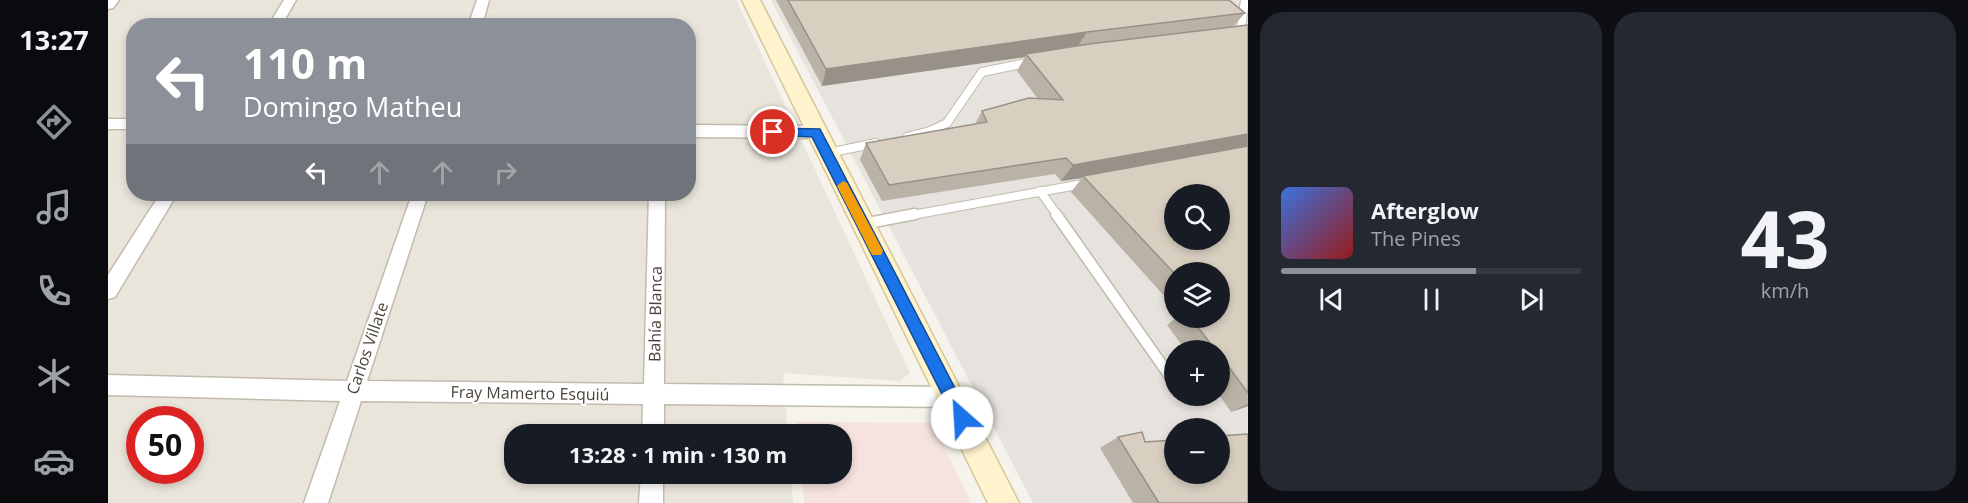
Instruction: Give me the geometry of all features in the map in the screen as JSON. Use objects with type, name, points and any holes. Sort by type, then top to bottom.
[{"type":"main road","points":[[751,0],[820,143],[952,397],[1004,503]]},
{"type":"street","points":[[108,5],[112,0]]},
{"type":"street","points":[[279,18],[290,0]]},
{"type":"street","points":[[477,18],[483,0]]},
{"type":"street","points":[[108,124],[126,124]]},
{"type":"street","points":[[696,132],[820,143]]},
{"type":"street","points":[[108,291],[166,201]]},
{"type":"street","name":"Carlos Villate","points":[[316,503],[418,201]]},
{"type":"street","name":"Bahía Blanca","points":[[653,424],[657,201]]},
{"type":"street","name":"Fray Mamerto Esquiú","points":[[108,386],[352,391],[952,397]]},
{"type":"street","points":[[651,503],[652,484]]},
{"type":"lane","points":[[1225,37],[1232,36],[1241,29],[1245,0]]},
{"type":"lane","points":[[820,143],[893,140],[930,131],[947,123],[982,72],[1044,60]]},
{"type":"lane","points":[[863,224],[1098,181]]},
{"type":"lane","points":[[1040,191],[1164,368]]},
{"type":"shaded area","points":[[108,0],[736,0],[910,373],[900,381],[783,373],[787,424],[504,424],[504,484],[792,484],[793,503],[108,503]]},
{"type":"shaded area","points":[[771,0],[1248,0],[1248,503],[1033,503]]},
{"type":"shaded area","points":[[796,422],[933,423],[971,503],[804,503],[802,484],[852,484],[852,424],[796,424]]},
{"type":"building","points":[[788,0],[1229,0],[1245,13],[1087,32],[826,69]]},
{"type":"building","points":[[1248,25],[1248,134],[1073,165],[1066,158],[889,185],[866,143],[987,122],[982,111],[1029,98],[1063,100],[1026,54]]},
{"type":"building","points":[[1248,146],[1248,393],[1230,369],[1230,340],[1208,340],[1199,328],[1230,328],[1230,262],[1164,262],[1083,176]]},
{"type":"building","points":[[1142,432],[1145,442],[1164,441],[1164,484],[1230,484],[1230,435],[1248,434],[1248,503],[1159,503],[1118,437]]},
{"type":"slow traffic","points":[[843,186],[877,251]]},
{"type":"route","points":[[773,132],[815,132],[962,418]]}]
